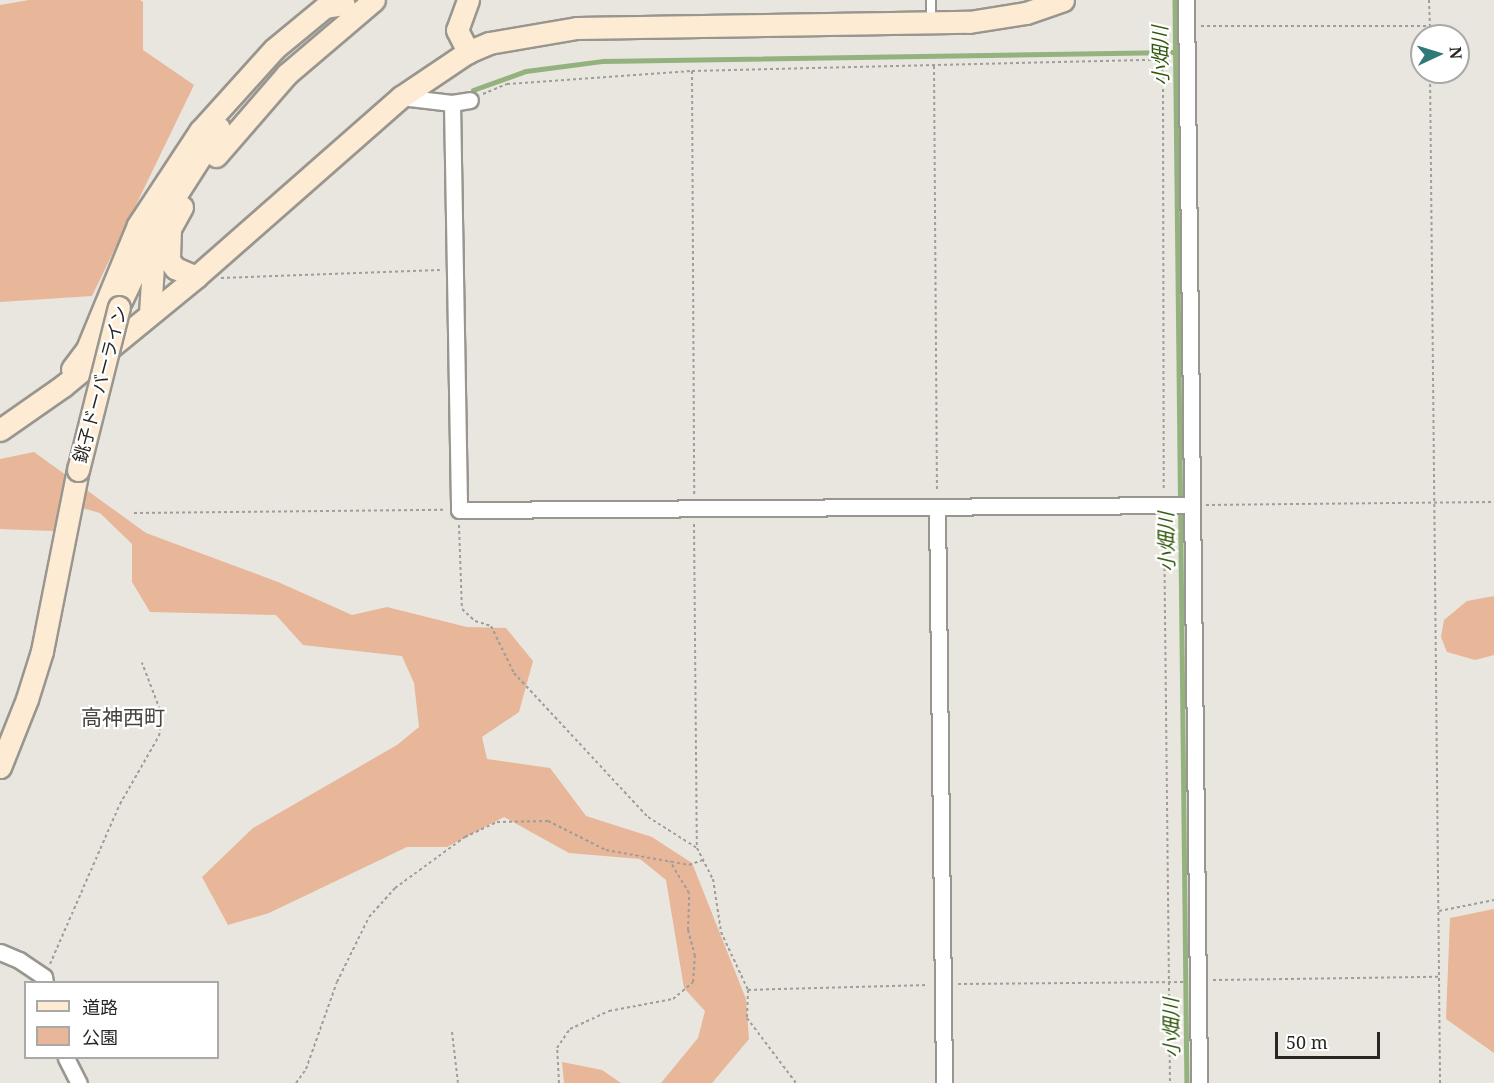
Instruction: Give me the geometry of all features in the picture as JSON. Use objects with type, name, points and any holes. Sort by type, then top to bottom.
[{"type":"main road","points":[[150,314],[153,265],[170,229],[219,152],[259,103],[336,29],[374,0]]},
{"type":"main road","points":[[468,0],[457,30],[468,52]]},
{"type":"main road","points":[[0,430],[63,386],[199,274],[401,97],[468,52],[521,36],[577,28],[931,25],[1001,18],[1063,0]]},
{"type":"main road","points":[[63,386],[87,349],[138,225],[194,139],[273,49],[325,7],[347,2]]},
{"type":"main road","name":"銚子ドーバーライン","points":[[0,767],[42,651],[78,470],[119,308],[158,223],[215,133],[264,77],[347,2]]},
{"type":"main road","points":[[170,229],[169,260],[174,268],[199,274]]},
{"type":"street","points":[[1186,0],[1198,1083]]},
{"type":"street","points":[[401,97],[452,103],[470,100]]},
{"type":"street","points":[[452,103],[459,510],[694,511],[1190,505]]},
{"type":"street","points":[[937,507],[944,1083]]},
{"type":"street","points":[[0,952],[44,980]]},
{"type":"street","points":[[67,1059],[80,1083]]},
{"type":"lane","points":[[931,0],[931,25]]},
{"type":"path","points":[[1429,0],[1430,24]]},
{"type":"path","points":[[1187,26],[1410,26]]},
{"type":"path","points":[[470,100],[507,84],[692,71],[1154,60],[1161,65],[1170,1083]]},
{"type":"path","points":[[934,66],[937,507]]},
{"type":"path","points":[[692,71],[697,848],[713,879],[721,932],[748,990],[747,1018],[796,1083]]},
{"type":"path","points":[[1430,84],[1440,1083]]},
{"type":"path","points":[[199,274],[224,279],[455,270]]},
{"type":"path","points":[[1190,505],[1494,502]]},
{"type":"path","points":[[134,513],[459,510],[462,609],[475,621],[491,626],[514,673],[648,817],[697,848]]},
{"type":"path","points":[[44,980],[120,804],[159,736],[162,715],[142,663]]},
{"type":"path","points":[[296,1083],[306,1069],[337,982],[369,917],[395,888],[465,837],[497,822],[548,822],[606,850],[689,865],[703,860]]},
{"type":"path","points":[[559,1083],[557,1048],[570,1029],[609,1011],[673,999],[693,982],[695,956],[688,930],[689,893],[670,861]]},
{"type":"path","points":[[1439,911],[1494,900]]},
{"type":"path","points":[[748,990],[943,984],[1168,983],[1439,977]]},
{"type":"path","points":[[452,1032],[458,1083]]},
{"type":"green space","points":[[29,0],[140,0],[143,2],[143,50],[194,85],[92,296],[0,302],[0,5]]},
{"type":"green space","points":[[34,452],[146,533],[278,582],[352,615],[387,607],[467,627],[506,628],[533,661],[519,712],[482,737],[487,759],[550,768],[586,816],[652,837],[692,863],[746,999],[749,1039],[712,1083],[661,1083],[698,1038],[705,1011],[684,988],[666,880],[640,859],[569,853],[504,817],[447,847],[407,847],[269,913],[228,925],[202,877],[253,828],[397,745],[419,727],[414,683],[402,656],[303,645],[276,615],[150,612],[132,582],[132,544],[100,513],[82,508],[53,531],[0,529],[0,459]]},
{"type":"green space","points":[[1494,596],[1494,655],[1475,660],[1447,652],[1441,637],[1444,620],[1467,601]]},
{"type":"green space","points":[[1494,909],[1494,1053],[1446,1019],[1450,918]]},
{"type":"green space","points":[[562,1062],[602,1070],[621,1083],[564,1083]]},
{"type":"waterway","name":"小畑川","points":[[1175,0],[1187,1083]]},
{"type":"waterway","points":[[473,90],[526,71],[603,61],[1175,52]]},
{"type":"district","name":"高神西町","points":[[123,717]]}]
